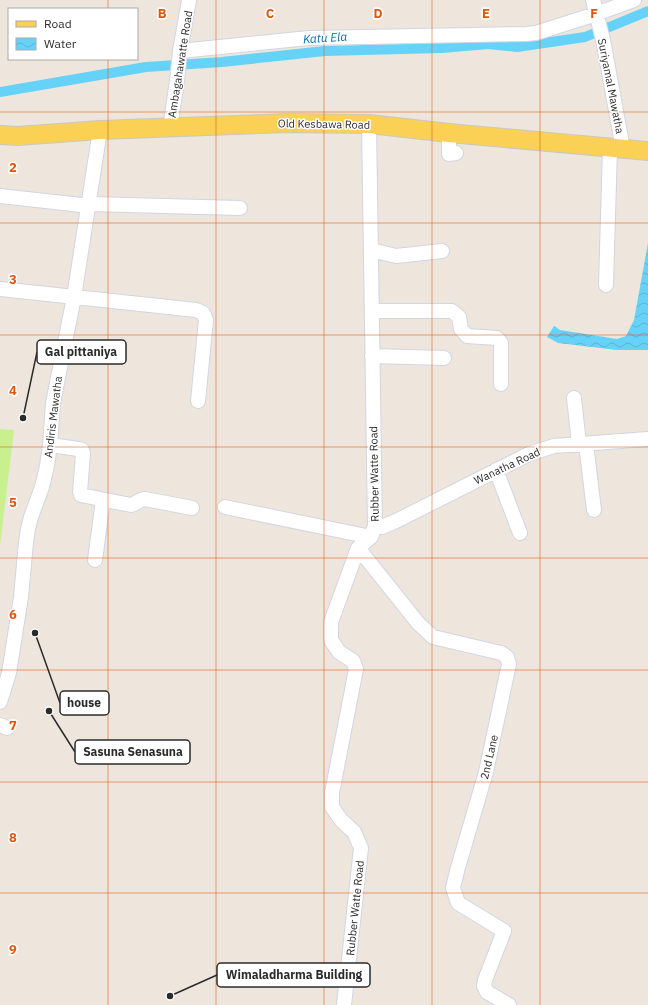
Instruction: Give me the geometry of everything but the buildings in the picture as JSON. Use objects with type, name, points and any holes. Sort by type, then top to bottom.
[{"type":"main road","name":"Old Kesbawa Road","points":[[0,135],[18,136],[100,130],[289,123],[369,124],[449,133],[648,151]]},
{"type":"street","name":"Ambagahawatte Road","points":[[170,128],[180,51],[189,0]]},
{"type":"street","name":"Suriyamal Mawatha","points":[[593,0],[602,40],[616,148],[606,285]]},
{"type":"street","points":[[180,51],[309,38],[536,33],[597,15],[634,0]]},
{"type":"street","name":"Rubber Watte Road","points":[[344,1005],[361,848],[354,832],[340,820],[332,807],[332,793],[356,669],[353,661],[338,652],[331,640],[331,622],[358,548],[373,532],[369,124]]},
{"type":"street","name":"Andiris Mawatha","points":[[0,702],[9,673],[21,597],[28,529],[42,487],[47,466],[53,403],[74,298],[100,130]]},
{"type":"street","points":[[449,133],[449,154],[456,153]]},
{"type":"street","points":[[0,196],[81,205],[240,208]]},
{"type":"street","points":[[371,250],[396,256],[442,251]]},
{"type":"street","points":[[0,289],[196,310],[203,314],[206,320],[198,401]]},
{"type":"street","points":[[372,311],[452,312],[459,317],[461,329],[467,336],[497,338],[501,343],[500,384]]},
{"type":"street","points":[[372,356],[444,358]]},
{"type":"street","points":[[574,398],[594,510]]},
{"type":"street","name":"Wanatha Road","points":[[373,532],[529,454],[554,446],[648,439]]},
{"type":"street","points":[[50,445],[82,450],[81,495],[131,505],[145,499],[192,508]]},
{"type":"street","points":[[496,470],[520,533]]},
{"type":"street","points":[[95,560],[103,500]]},
{"type":"street","points":[[225,507],[373,532]]},
{"type":"street","name":"2nd Lane","points":[[358,548],[418,623],[433,637],[501,653],[507,657],[509,664],[486,772],[457,871],[454,888],[458,903],[504,931],[484,986],[487,992],[509,1005]]},
{"type":"green space","points":[[0,429],[14,430],[0,546]]},
{"type":"water","points":[[648,243],[648,350],[617,350],[558,343],[547,337],[554,326],[560,330],[617,339],[626,336],[634,320]]},
{"type":"waterway","name":"Katu Ela","points":[[0,92],[146,67],[222,62],[325,51],[442,48],[488,44],[517,47],[585,37],[648,11]]},
{"type":"place","name":"Gal pittaniya","points":[[23,418]]},
{"type":"place","name":"house","points":[[35,633]]},
{"type":"place","name":"Sasuna Senasuna","points":[[49,711]]},
{"type":"place","name":"Wimaladharma Building","points":[[170,996]]}]
